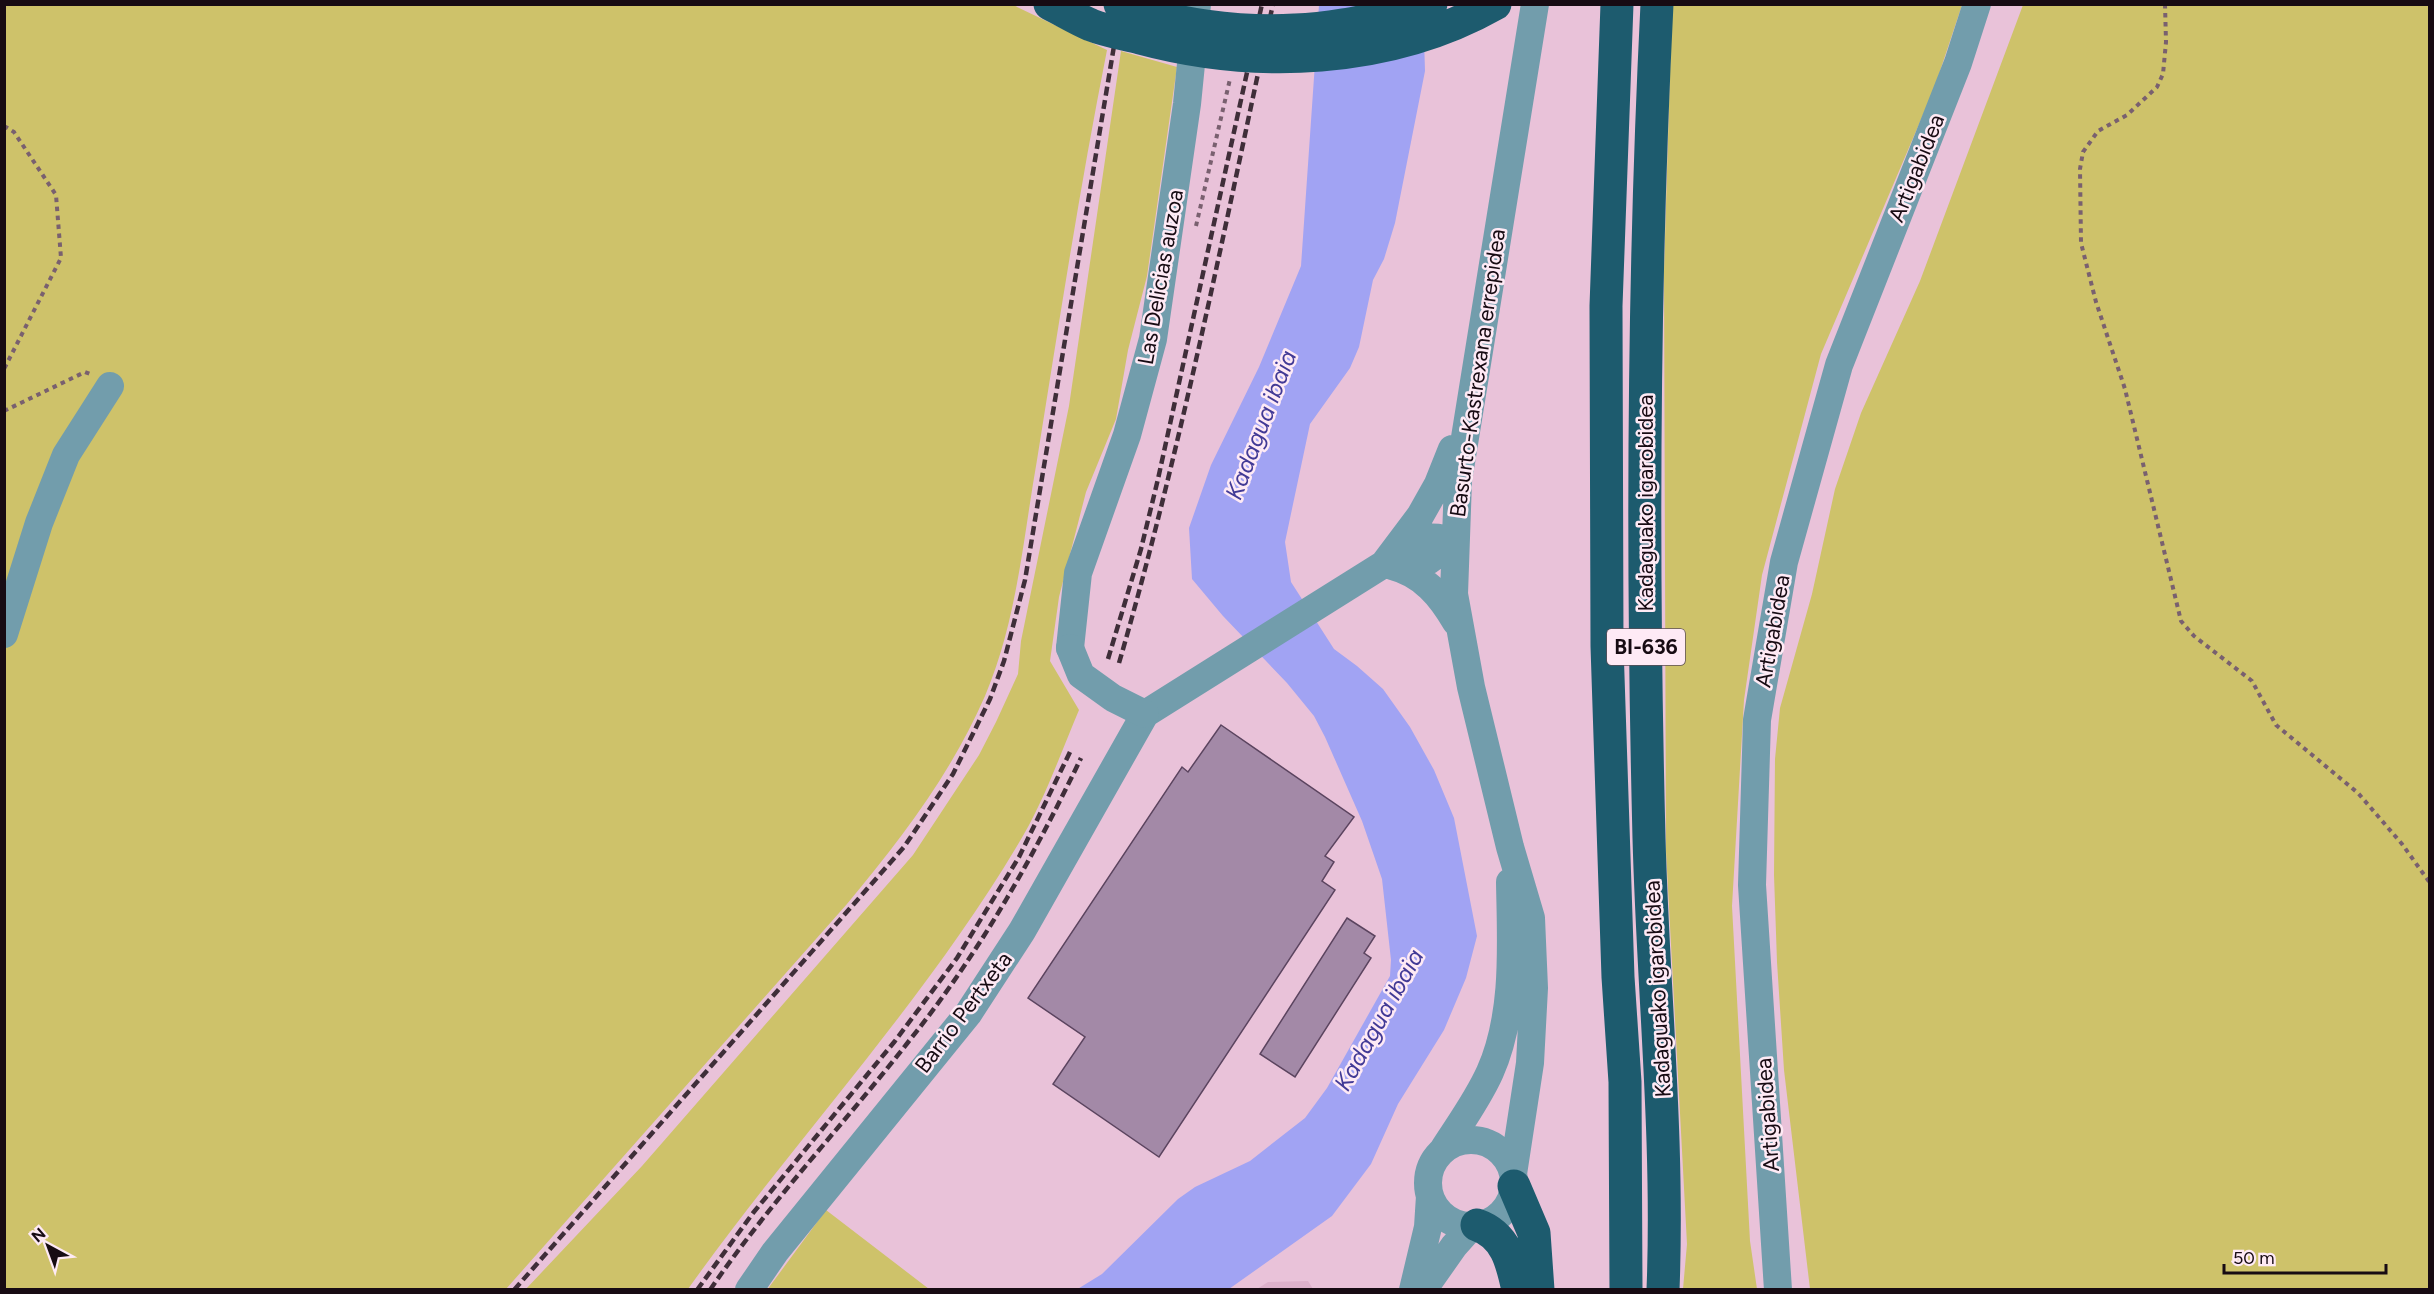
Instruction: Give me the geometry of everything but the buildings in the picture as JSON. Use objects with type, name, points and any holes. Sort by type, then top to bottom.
[{"type":"highway","points":[[1050,4],[1093,26],[1168,46],[1242,57],[1296,57],[1392,45],[1475,16],[1495,4]]},
{"type":"highway","points":[[1120,4],[1135,11],[1214,27],[1295,30],[1393,15],[1431,4]]},
{"type":"highway","name":"Kadaguako igarobidea","points":[[1617,4],[1606,306],[1607,646],[1618,977],[1625,1082],[1626,1290]]},
{"type":"highway","name":"Kadaguako igarobidea","points":[[1657,4],[1648,210],[1643,550],[1649,840],[1666,1203],[1663,1290]]},
{"type":"highway","points":[[1514,1180],[1534,1233],[1538,1290]]},
{"type":"highway","points":[[1474,1226],[1491,1230],[1500,1239],[1509,1254],[1518,1290]]},
{"type":"street","name":"Las Delicias auzoa","points":[[1145,714],[1113,698],[1082,675],[1070,648],[1077,573],[1127,435],[1153,339],[1187,104],[1197,4]]},
{"type":"street","name":"Basurto-Kastrexana errepidea","points":[[1514,1180],[1530,1063],[1534,988],[1531,918],[1510,847],[1470,687],[1454,594],[1454,542],[1458,481],[1535,4]]},
{"type":"street","name":"Artigabidea","points":[[1778,1290],[1752,885],[1757,720],[1784,562],[1839,365],[1958,63],[1977,4]]},
{"type":"street","points":[[4,634],[39,523],[66,455],[110,386]]},
{"type":"street","points":[[1145,714],[1391,557],[1438,484],[1472,397]]},
{"type":"street","points":[[1391,557],[1428,561],[1454,542]]},
{"type":"street","points":[[1391,557],[1404,569],[1425,581],[1444,602],[1460,630]]},
{"type":"street","name":"Barrio Pertxeta","points":[[750,1290],[775,1252],[968,1014],[1022,931],[1145,714]]},
{"type":"street","name":"Basurto-Kastrexana errepidea","points":[[1443,1150],[1490,1071],[1505,1019],[1510,965],[1510,847]]},
{"type":"street","points":[[1413,1290],[1428,1227],[1430,1173],[1435,1161],[1443,1150],[1468,1140],[1481,1141],[1503,1154],[1514,1180],[1505,1210],[1496,1218],[1474,1226],[1454,1246],[1423,1290]]},
{"type":"street","points":[[1430,1196],[1439,1211],[1450,1220],[1474,1226]]},
{"type":"path","points":[[2165,4],[2166,42],[2163,75],[2157,87],[2136,108],[2098,131],[2083,152],[2080,169],[2081,243],[2096,302],[2125,389],[2181,621],[2194,636],[2252,681],[2276,725],[2358,794],[2402,843],[2430,883]]},
{"type":"path","points":[[1194,236],[1231,74]]},
{"type":"path","points":[[4,126],[14,132],[56,195],[61,258],[4,369]]},
{"type":"path","points":[[4,411],[85,372],[110,386]]},
{"type":"shaded area","points":[[1011,4],[1107,50],[1070,255],[1018,580],[1005,639],[996,668],[972,725],[924,805],[887,855],[847,904],[506,1289],[5,1289],[4,5]]},
{"type":"shaded area","points":[[1672,5],[1962,5],[1934,89],[1821,354],[1762,575],[1744,700],[1732,906],[1750,1241],[1757,1289],[1683,1289],[1687,1244],[1666,851],[1664,272]]},
{"type":"shaded area","points":[[2023,5],[2429,5],[2429,1289],[1810,1289],[1784,1070],[1777,962],[1774,875],[1775,759],[1780,708],[1812,594],[1835,489],[1861,413],[1920,281]]},
{"type":"shaded area","points":[[1121,51],[1177,67],[1147,276],[1128,350],[1116,419],[1086,492],[1059,597],[1050,661],[1079,710],[1035,813],[980,905],[941,961],[688,1289],[525,1290],[642,1166],[913,855],[979,755],[996,722],[1018,674],[1021,641],[1069,406]]},
{"type":"shaded area","points":[[826,1210],[929,1289],[767,1290]]},
{"type":"shaded area","points":[[1308,1281],[1313,1289],[1257,1289],[1268,1282]]},
{"type":"water","name":"Kadagua ibaia","points":[[1319,5],[1423,5],[1425,71],[1395,223],[1384,259],[1373,280],[1359,347],[1350,368],[1310,424],[1285,542],[1291,582],[1334,649],[1383,689],[1410,727],[1434,770],[1454,818],[1477,936],[1466,978],[1444,1030],[1398,1104],[1371,1164],[1332,1216],[1229,1289],[1076,1290],[1102,1274],[1178,1199],[1195,1187],[1250,1161],[1305,1118],[1327,1088],[1390,976],[1391,960],[1382,879],[1362,821],[1325,737],[1314,716],[1287,683],[1223,616],[1192,579],[1189,528],[1211,465],[1259,367],[1301,266]]},
{"type":"railway","points":[[514,1290],[904,847],[953,774],[990,699],[1004,661],[1025,580],[1121,4]]},
{"type":"railway","points":[[1108,659],[1141,549],[1158,479],[1262,4]]},
{"type":"railway","points":[[1119,663],[1183,417],[1273,4]]},
{"type":"railway","points":[[697,1290],[753,1213],[895,1041],[957,958],[1019,857],[1071,750]]},
{"type":"railway","points":[[710,1290],[757,1226],[884,1072],[959,974],[1024,869],[1081,758]]}]
